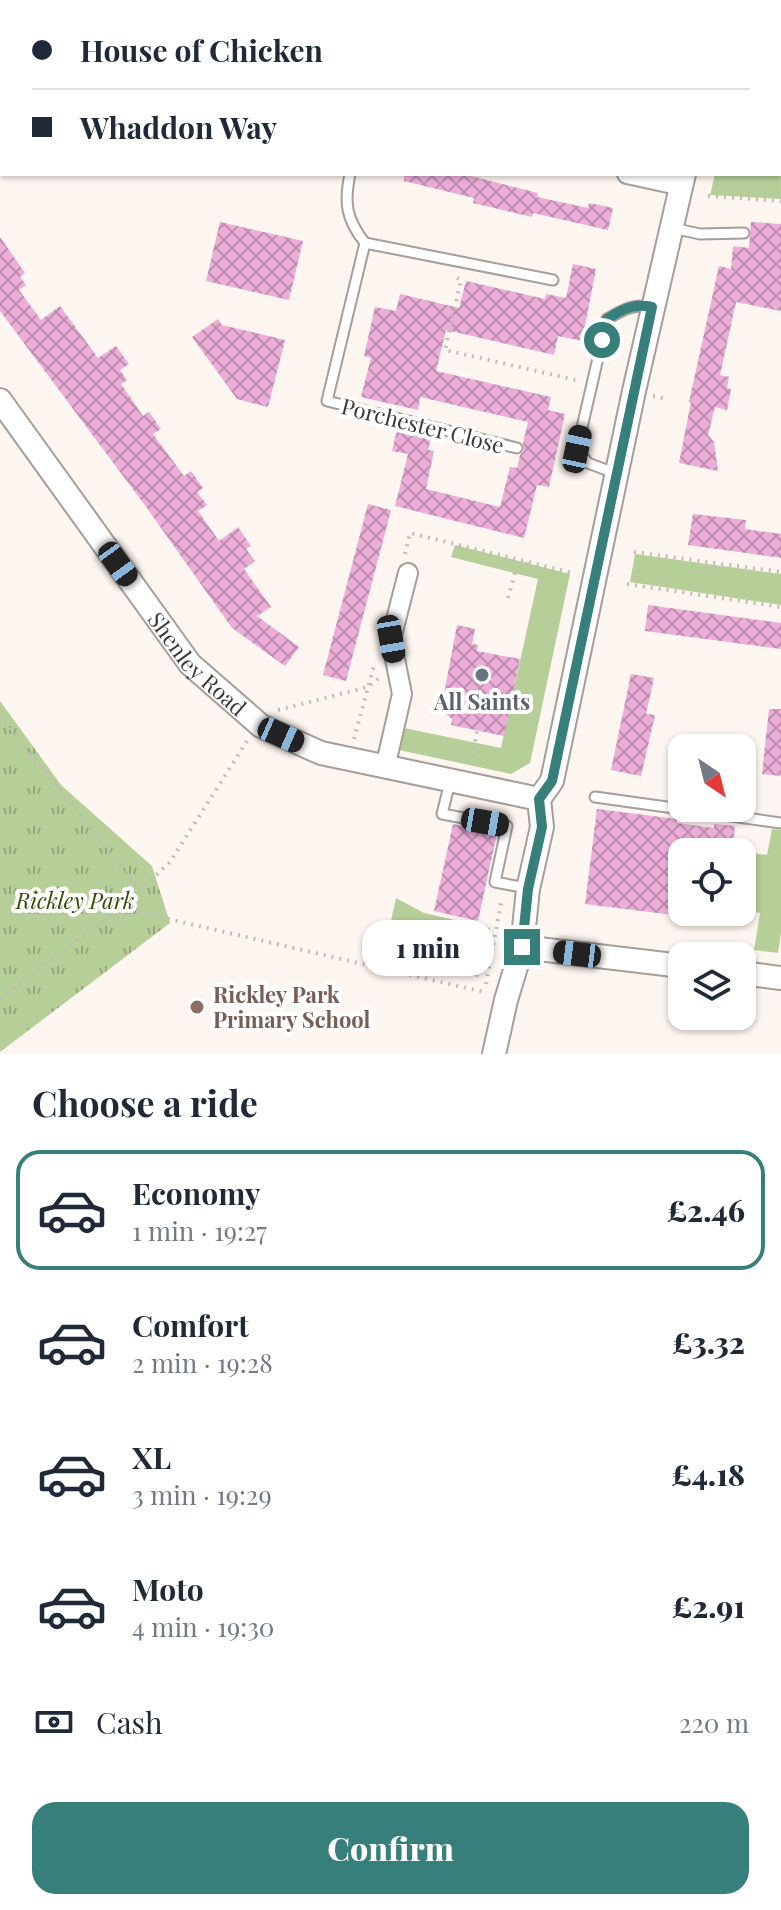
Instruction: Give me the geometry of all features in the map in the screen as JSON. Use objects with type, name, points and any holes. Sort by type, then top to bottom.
[{"type":"street","points":[[494,1054],[522,947],[528,889],[542,827],[539,799],[552,781],[652,307],[683,180],[646,176]]},
{"type":"street","name":"Shenley Road","points":[[0,400],[190,664],[261,726],[321,753],[539,799]]},
{"type":"street","points":[[385,768],[402,694],[391,639],[406,567]]},
{"type":"street","points":[[522,947],[668,964]]},
{"type":"street","points":[[756,975],[781,978]]},
{"type":"lane","points":[[350,176],[345,196],[351,225],[365,243],[553,280]]},
{"type":"lane","points":[[672,228],[700,234],[744,233]]},
{"type":"lane","name":"Porchester Close","points":[[365,243],[327,401],[517,448]]},
{"type":"lane","points":[[617,474],[588,463],[577,449],[607,319],[625,308],[641,305],[652,307]]},
{"type":"lane","points":[[450,782],[442,814],[507,826],[495,882],[528,889]]},
{"type":"lane","points":[[595,797],[781,823]]},
{"type":"path","points":[[708,196],[781,201]]},
{"type":"path","points":[[447,275],[461,280],[445,350],[592,383]]},
{"type":"path","points":[[406,567],[410,533],[573,573]]},
{"type":"path","points":[[634,552],[781,572]]},
{"type":"path","points":[[508,598],[515,573],[529,562]]},
{"type":"path","points":[[627,584],[781,607]]},
{"type":"path","points":[[353,742],[376,659]]},
{"type":"path","points":[[270,712],[368,687],[396,663]]},
{"type":"path","points":[[0,715],[140,891]]},
{"type":"path","points":[[470,767],[477,731]]},
{"type":"path","points":[[0,999],[121,908],[170,862],[250,736]]},
{"type":"path","points":[[121,908],[484,992],[505,883]]},
{"type":"green space","points":[[715,176],[781,176],[781,199],[710,195]]},
{"type":"green space","points":[[455,545],[570,574],[530,763],[511,774],[399,750],[397,742],[399,727],[501,748],[538,579],[451,557]]},
{"type":"green space","points":[[635,554],[781,574],[781,605],[630,582]]},
{"type":"green space","name":"Rickley Park","points":[[0,701],[61,785],[152,866],[170,923],[0,1052]]},
{"type":"green space","points":[[772,829],[781,830],[781,932],[778,953],[756,950],[760,913],[756,912],[756,854],[767,855]]},
{"type":"green space","points":[[396,898],[424,913],[490,928],[478,977],[384,953]]},
{"type":"building","points":[[404,176],[471,176],[538,193],[537,197],[588,208],[589,203],[613,208],[608,230],[473,203],[474,198],[404,181]]},
{"type":"building","points":[[220,222],[303,241],[289,300],[206,281]]},
{"type":"building","points":[[751,222],[781,224],[781,311],[736,302],[720,375],[729,377],[727,388],[731,389],[727,410],[715,407],[708,435],[714,442],[718,471],[679,463],[719,266],[731,269],[733,246],[749,248]]},
{"type":"building","points":[[0,237],[25,273],[20,277],[26,285],[19,290],[41,320],[60,306],[98,358],[116,346],[129,364],[120,370],[127,380],[121,384],[143,416],[149,412],[161,429],[153,434],[184,476],[191,471],[203,488],[197,492],[207,505],[198,511],[219,541],[238,527],[251,546],[246,549],[255,561],[244,569],[271,607],[257,616],[299,647],[285,666],[232,628],[0,311]]},
{"type":"building","points":[[573,264],[596,269],[582,341],[558,336],[554,355],[446,330],[436,371],[551,397],[548,410],[565,414],[549,487],[537,485],[524,538],[395,506],[408,454],[392,451],[398,426],[432,435],[428,450],[434,451],[426,489],[500,507],[510,467],[517,468],[524,451],[528,422],[420,397],[418,410],[361,397],[371,358],[364,356],[375,307],[396,311],[400,294],[459,308],[466,281],[545,299],[546,294],[566,298]]},
{"type":"building","points":[[218,319],[222,325],[285,340],[268,407],[237,399],[192,337]]},
{"type":"building","points":[[368,504],[391,510],[346,681],[323,675]]},
{"type":"building","points":[[693,514],[746,520],[745,529],[781,534],[781,558],[688,545]]},
{"type":"building","points":[[648,605],[781,623],[781,649],[645,631]]},
{"type":"building","name":"All Saints","points":[[457,625],[475,629],[472,644],[478,645],[477,651],[520,659],[504,736],[451,725],[452,719],[441,710]]},
{"type":"building","points":[[631,674],[654,678],[646,714],[655,715],[641,776],[611,770]]},
{"type":"building","points":[[769,709],[781,709],[781,776],[762,774]]},
{"type":"building","points":[[597,809],[668,818],[668,822],[714,828],[714,824],[735,826],[734,838],[668,838],[668,914],[585,904]]},
{"type":"building","points":[[453,824],[497,833],[478,921],[434,911]]},
{"type":"place","name":"All Saints","points":[[482,675]]},
{"type":"place","name":"Rickley Park Primary School","points":[[197,1007]]},
{"type":"route","points":[[522,947],[528,889],[542,827],[539,799],[552,781],[652,307],[641,305],[625,308],[607,319],[602,340]]}]
